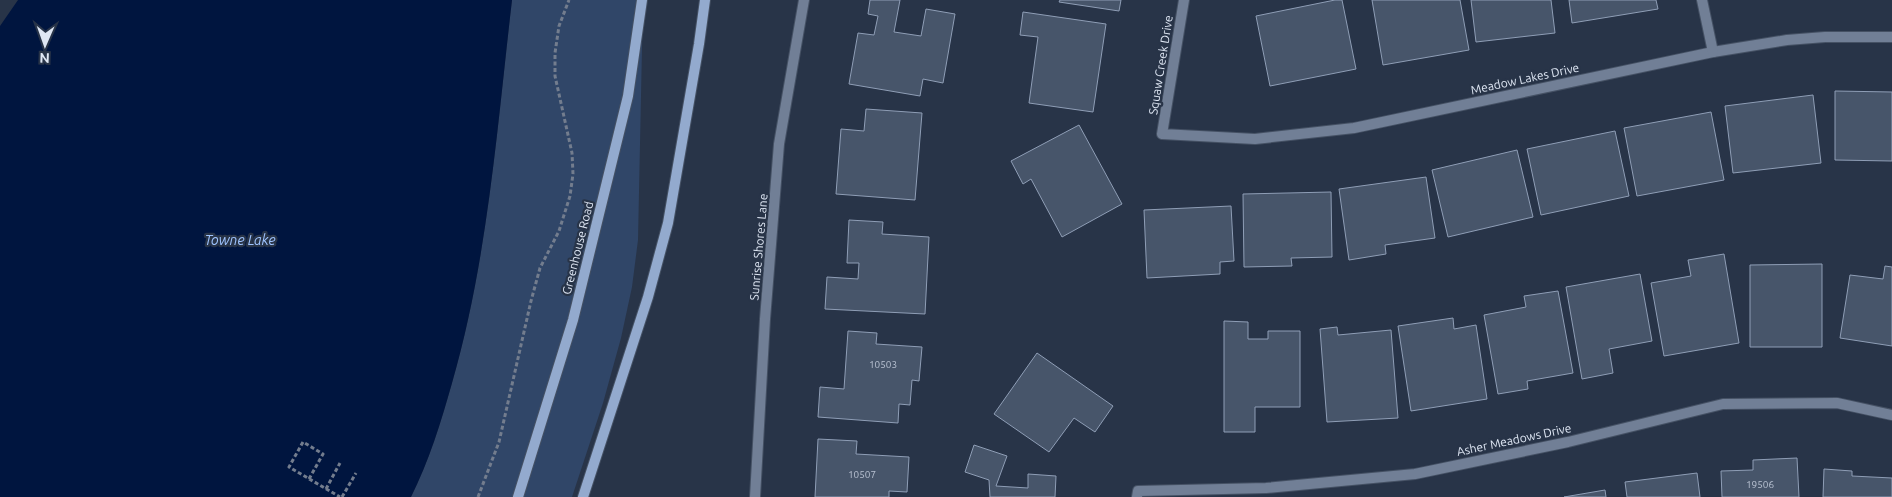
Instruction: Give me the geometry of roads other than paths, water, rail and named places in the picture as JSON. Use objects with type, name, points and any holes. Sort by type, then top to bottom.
[{"type":"main road","name":"Greenhouse Road","points":[[518,497],[575,311],[628,96],[642,0]]},
{"type":"main road","points":[[583,497],[648,297],[668,223],[705,0]]},
{"type":"street","name":"Sunrise Shores Lane","points":[[755,497],[765,319],[779,144],[804,0]]},
{"type":"street","name":"Squaw Creek Drive","points":[[1162,134],[1184,0]]},
{"type":"street","points":[[1702,0],[1713,52]]},
{"type":"street","name":"Meadow Lakes Drive","points":[[1162,134],[1255,139],[1354,128],[1713,52],[1787,40],[1825,37],[1892,37]]},
{"type":"street","name":"Asher Meadows Drive","points":[[1138,494],[1266,488],[1415,474],[1568,442],[1723,404],[1837,403],[1892,415]]},
{"type":"water","name":"Towne Lake","points":[[18,0],[512,0],[490,193],[474,288],[452,383],[429,455],[411,497],[0,497],[0,26]]}]
